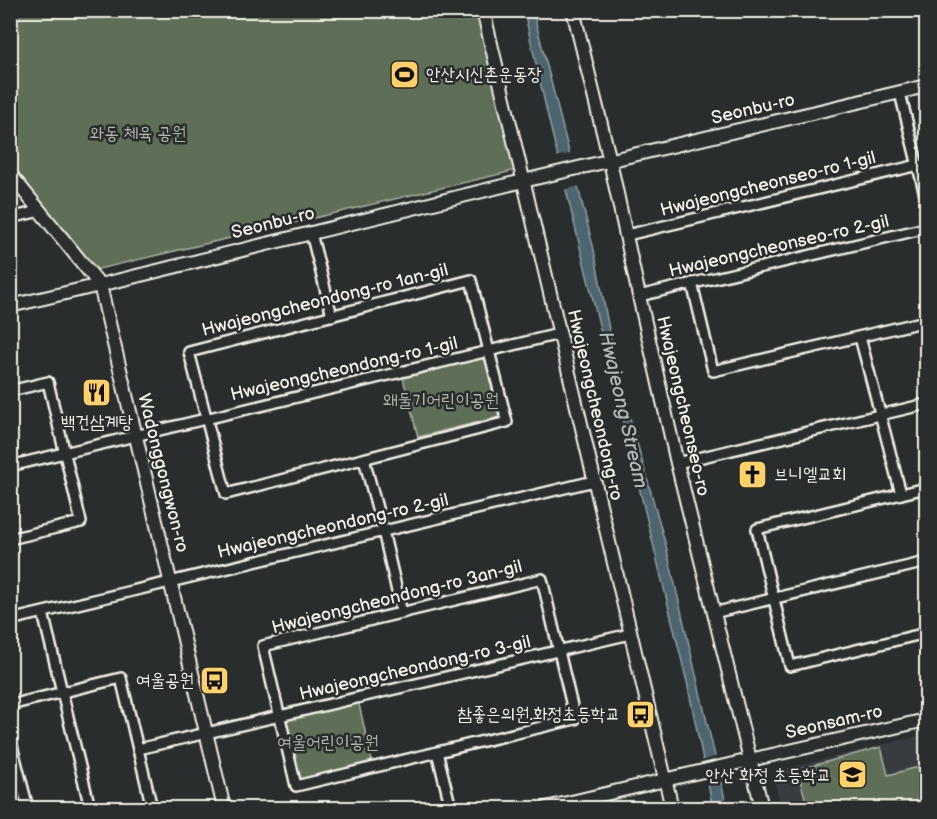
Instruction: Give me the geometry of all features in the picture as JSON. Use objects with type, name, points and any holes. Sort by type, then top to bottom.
[{"type":"street","name":"Hwajeongcheondong-ro","points":[[483,10],[672,808]]},
{"type":"street","name":"Hwajeongcheonseo-ro","points":[[573,10],[627,235],[677,463],[762,808]]},
{"type":"street","name":"Seonbu-ro","points":[[10,306],[523,181],[927,86]]},
{"type":"street","points":[[900,93],[927,199]]},
{"type":"street","name":"Hwajeongcheonseo-ro 1-gil","points":[[627,235],[918,165]]},
{"type":"street","name":"Wadonggongwon-ro","points":[[10,174],[100,285],[224,808]]},
{"type":"street","points":[[10,218],[40,211]]},
{"type":"street","name":"Hwajeongcheonseo-ro 2-gil","points":[[639,296],[927,228]]},
{"type":"street","points":[[311,233],[332,316]]},
{"type":"street","name":"Hwajeongcheondong-ro 1an-gil","points":[[471,280],[489,351],[507,422],[226,494],[189,352],[471,280]]},
{"type":"street","points":[[692,284],[713,371],[927,321]]},
{"type":"street","name":"Hwajeongcheondong-ro 1-gil","points":[[10,466],[559,334]]},
{"type":"street","points":[[860,337],[901,494]]},
{"type":"street","points":[[10,391],[48,382],[81,522],[10,539]]},
{"type":"street","points":[[677,463],[927,404]]},
{"type":"street","points":[[364,459],[402,613]]},
{"type":"street","name":"Hwajeongcheondong-ro 2-gil","points":[[10,621],[594,481]]},
{"type":"street","points":[[927,488],[757,529],[790,666],[927,633]]},
{"type":"street","points":[[713,613],[927,562]]},
{"type":"street","name":"Hwajeongcheondong-ro 3an-gil","points":[[542,579],[575,719],[296,786],[263,646],[402,613],[542,579]]},
{"type":"street","points":[[44,613],[90,808]]},
{"type":"street","name":"Hwajeongcheondong-ro 3-gil","points":[[138,749],[630,634]]},
{"type":"street","points":[[10,705],[121,678],[152,808]]},
{"type":"street","name":"Seonsam-ro","points":[[546,808],[927,720]]},
{"type":"street","points":[[10,738],[28,808]]},
{"type":"street","points":[[437,752],[451,808]]},
{"type":"shaded area","name":"안산 화정 초등학교","points":[[926,734],[926,808],[781,808],[774,780],[781,770]]},
{"type":"green space","name":"와동 체육 공원","points":[[10,11],[480,11],[517,170],[82,273],[11,165]]},
{"type":"green space","name":"왜둘기어린이공원","points":[[482,358],[486,359],[501,413],[499,417],[418,437],[403,378]]},
{"type":"green space","name":"여울어린이공원","points":[[358,700],[373,766],[298,783],[283,718]]},
{"type":"green space","name":"안산 화정 초등학교","points":[[881,747],[888,775],[926,765],[926,808],[808,808],[797,770]]},
{"type":"water","name":"Hwajeong Stream","points":[[524,11],[533,11],[594,250],[617,372],[666,546],[727,808],[713,808],[687,682]]},
{"type":"pier","points":[[573,153],[581,186],[563,190],[555,157]]},
{"type":"pier","points":[[718,756],[724,781],[706,786],[700,761]]},
{"type":"place","name":"안산시신촌운동장","points":[[405,74]]},
{"type":"place","name":"백건삼계탕","points":[[97,393]]},
{"type":"place","name":"브니엘교회","points":[[753,474]]},
{"type":"place","name":"여울공원","points":[[215,680]]},
{"type":"place","name":"참좋은의원.화정초등학교","points":[[641,714]]},
{"type":"place","name":"안산 화정 초등학교","points":[[852,775]]}]
